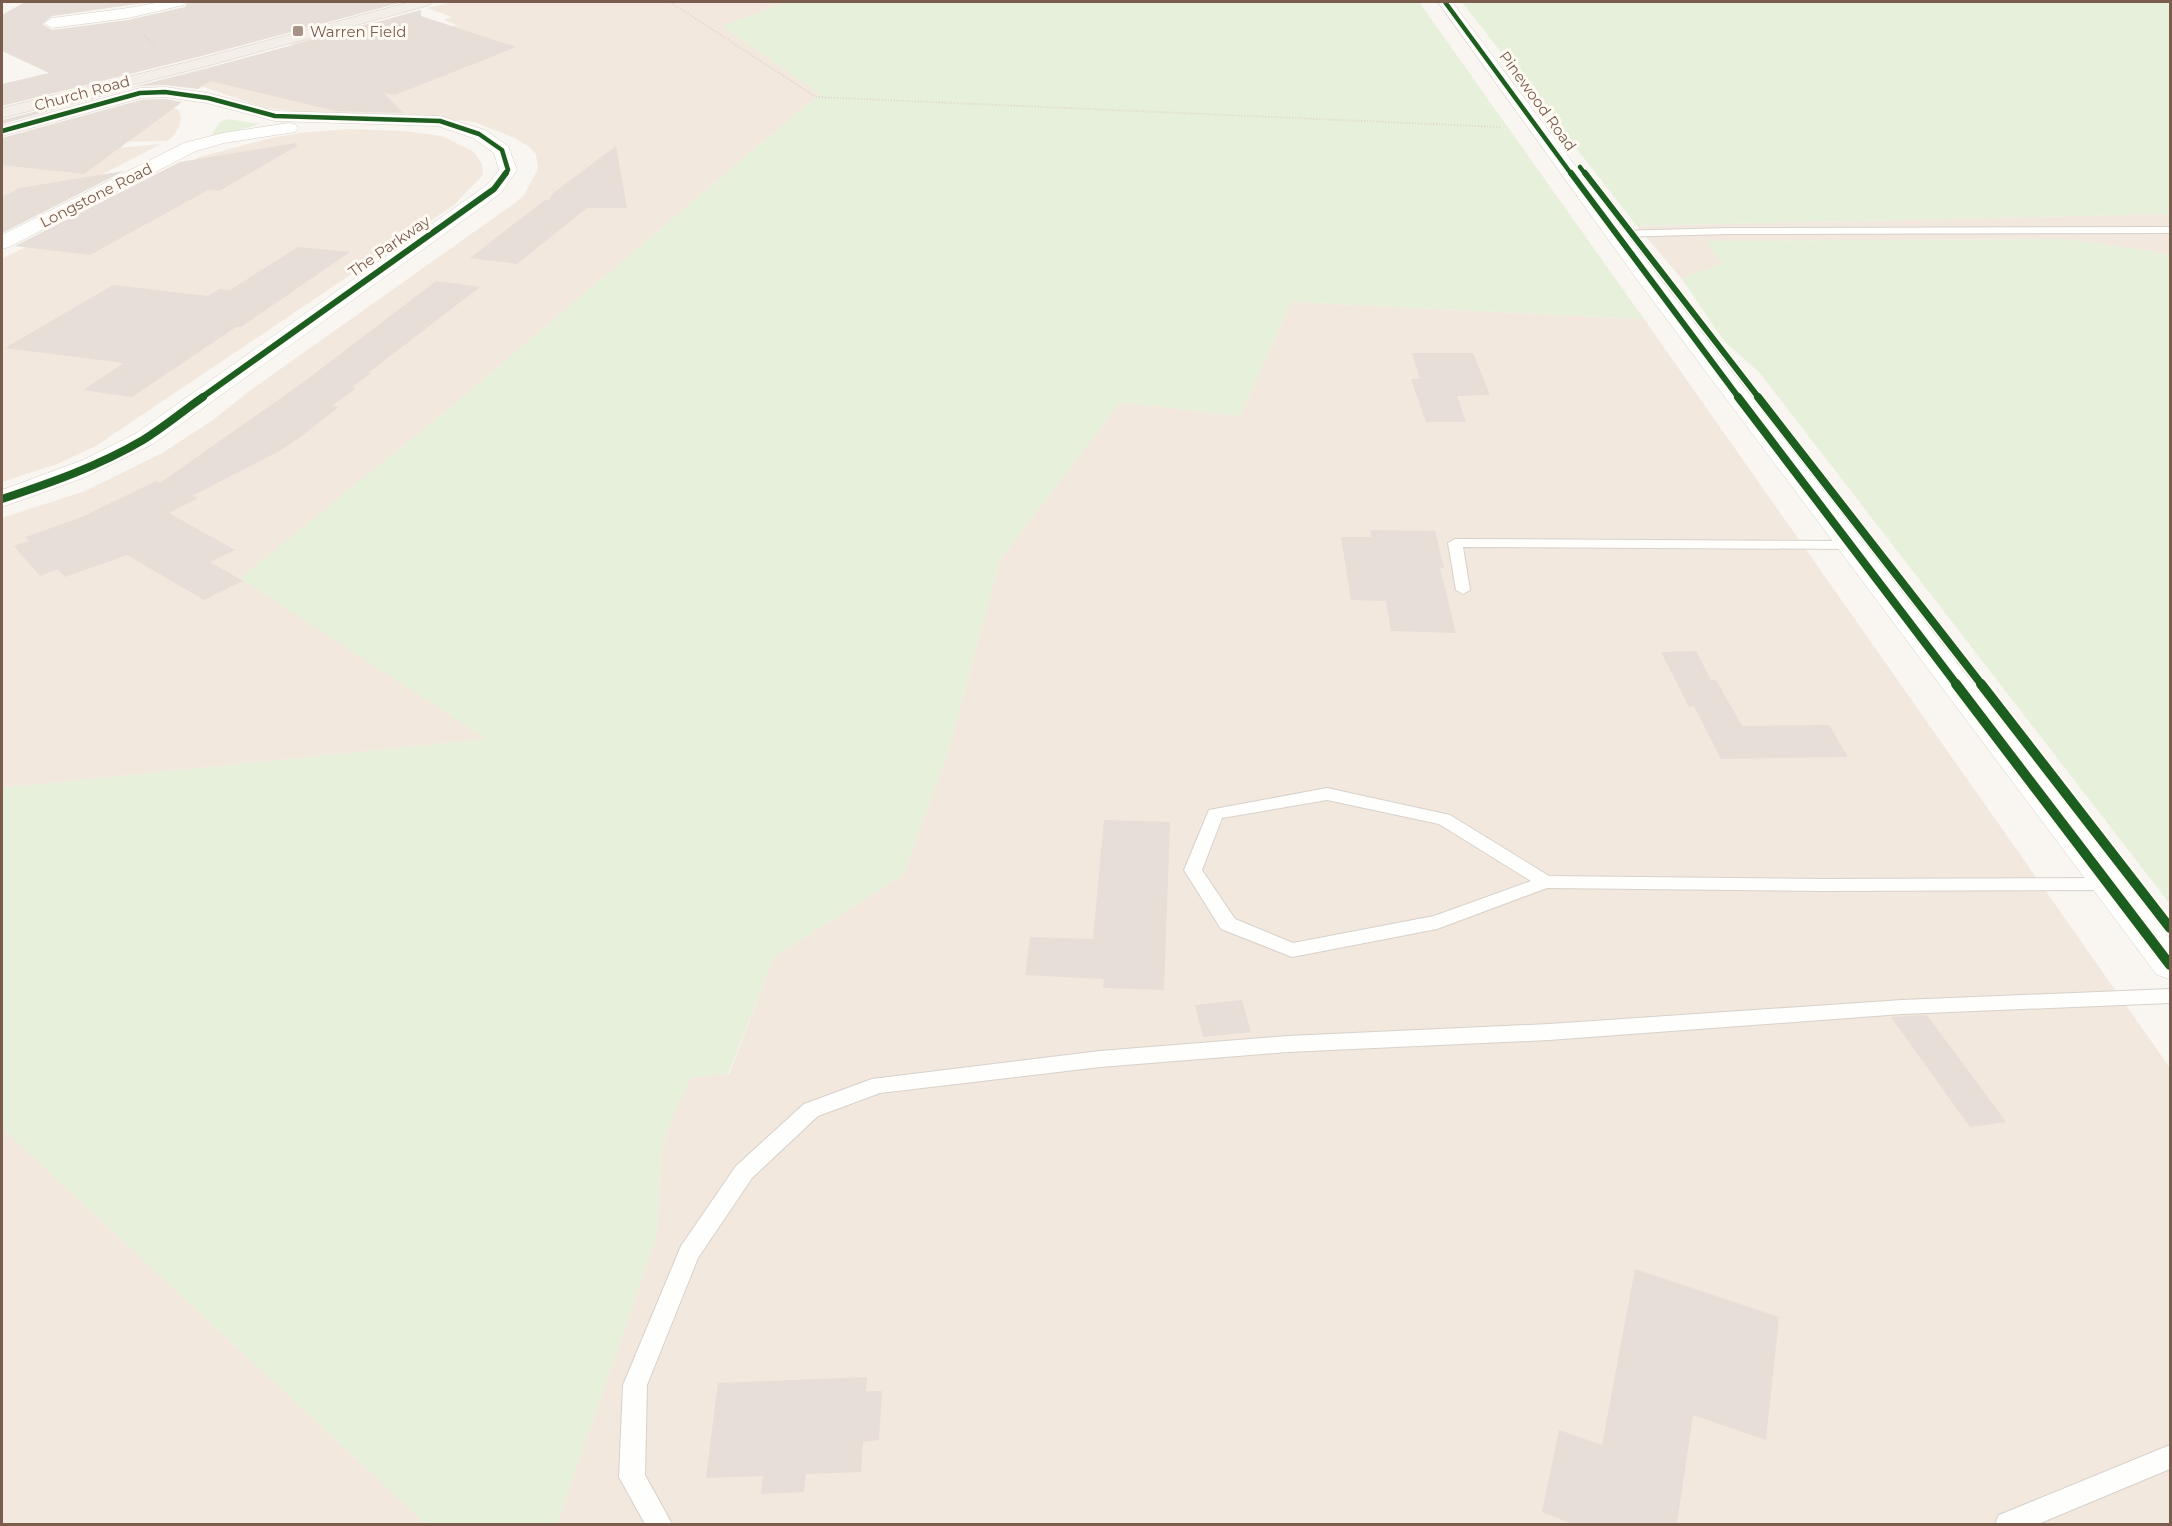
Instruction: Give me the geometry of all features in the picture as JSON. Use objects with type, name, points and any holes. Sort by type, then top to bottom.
[{"type":"main road","name":"Church Road","points":[[2,114],[424,2]]},
{"type":"street","points":[[52,23],[128,13],[179,2]]},
{"type":"street","name":"Pinewood Road","points":[[1445,2],[1616,234],[2170,965]]},
{"type":"street","name":"Church Road","points":[[2,131],[140,93],[165,92],[208,98]]},
{"type":"street","points":[[67,98],[97,105]]},
{"type":"street","points":[[190,147],[204,125],[208,98]]},
{"type":"street","name":"The Parkway","points":[[2,499],[60,480],[108,459],[144,439],[494,189],[508,170],[502,150],[479,134],[440,121],[275,117],[208,98]]},
{"type":"street","name":"Longstone Road","points":[[2,243],[190,147],[252,132],[384,118]]},
{"type":"lane","points":[[1616,234],[1729,231],[2170,230]]},
{"type":"lane","points":[[1463,590],[1455,543],[1851,545]]},
{"type":"lane","points":[[1546,882],[1444,819],[1327,794],[1215,814],[1193,870],[1228,924],[1292,950],[1437,922],[1546,882],[1822,885],[2109,884]]},
{"type":"lane","points":[[659,1524],[632,1477],[635,1385],[689,1253],[744,1172],[811,1110],[879,1085],[1100,1059],[1288,1044],[1550,1032],[1902,1006],[2170,996]]},
{"type":"lane","points":[[2008,1524],[2170,1456]]},
{"type":"path","points":[[670,2],[816,97],[1539,129]]},
{"type":"shaded area","points":[[453,2],[788,2],[723,26],[824,96],[818,96],[791,118],[445,412],[241,578],[487,739],[2,788],[2,518],[85,491],[164,452],[213,420],[248,392],[515,203],[524,195],[538,169],[536,154],[528,146],[515,138],[474,122],[407,114],[311,113],[265,108],[187,81],[309,46],[288,44],[375,22],[422,34],[457,25],[444,20],[452,17],[427,8]]},
{"type":"shaded area","points":[[151,99],[161,99],[179,111],[181,117],[179,127],[172,137],[167,141],[119,142],[115,148],[161,144],[2,226],[2,139]]},
{"type":"shaded area","points":[[349,129],[403,131],[442,136],[474,152],[482,164],[483,175],[454,205],[96,446],[57,464],[2,482],[2,259],[200,157],[267,139],[299,133]]},
{"type":"shaded area","points":[[2170,214],[2170,254],[2066,239],[1708,241],[1723,264],[1681,278],[1637,226]]},
{"type":"shaded area","points":[[1291,302],[1644,319],[2170,1068],[2170,1524],[557,1524],[657,1235],[661,1151],[675,1110],[691,1077],[729,1074],[774,957],[903,875],[948,752],[1000,560],[1120,402],[1240,416]]},
{"type":"shaded area","points":[[2,1128],[426,1524],[2,1524]]},
{"type":"green space","points":[[788,2],[1419,2],[1644,319],[1291,302],[1240,416],[1120,402],[1000,560],[948,752],[903,875],[774,957],[728,1074],[691,1078],[675,1110],[661,1151],[657,1235],[557,1524],[426,1524],[2,1128],[2,788],[486,739],[240,578],[445,412],[791,118],[818,96],[823,96],[722,26]]},
{"type":"green space","points":[[1462,2],[2170,2],[2170,214],[1637,226]]},
{"type":"green space","points":[[228,119],[260,124],[221,135],[212,134],[220,122]]},
{"type":"green space","points":[[2066,239],[2170,254],[2170,904],[1759,372],[1725,342],[1681,278],[1722,264],[1707,241]]},
{"type":"building","points":[[25,2],[151,2],[52,16],[42,24],[52,30],[128,20],[185,7],[188,2],[403,2],[2,106],[2,84],[49,73],[2,51],[2,15]]},
{"type":"building","points":[[421,10],[421,16],[516,47],[395,95],[384,93],[403,113],[336,111],[210,81],[198,89],[165,85],[139,86],[2,124],[2,120],[208,68]]},
{"type":"building","points":[[165,99],[182,102],[84,174],[2,165],[2,138],[141,100]]},
{"type":"building","points":[[296,143],[297,146],[219,191],[208,190],[90,255],[15,246],[180,162]]},
{"type":"building","points":[[616,146],[627,208],[587,208],[517,264],[470,258],[545,200],[549,200],[552,194]]},
{"type":"building","points":[[124,171],[2,233],[2,197],[20,188]]},
{"type":"building","points":[[298,247],[350,252],[241,327],[236,327],[132,397],[83,390],[124,363],[5,348],[113,285],[208,296],[219,289],[230,290]]},
{"type":"building","points":[[436,281],[480,287],[368,373],[371,373],[332,406],[339,407],[299,438],[281,450],[192,496],[198,498],[169,513],[235,550],[210,562],[243,581],[204,600],[127,555],[65,577],[58,569],[40,576],[14,546],[29,541],[26,537],[84,516],[156,481],[160,483],[305,381]]},
{"type":"building","points":[[1412,353],[1473,353],[1490,395],[1457,396],[1466,422],[1426,422],[1411,379],[1420,379]]},
{"type":"building","points":[[1370,530],[1435,531],[1444,568],[1440,568],[1456,633],[1391,631],[1386,601],[1351,600],[1341,537],[1371,537]]},
{"type":"building","points":[[1696,651],[1711,680],[1716,680],[1742,726],[1829,725],[1848,757],[1721,759],[1694,706],[1689,707],[1661,652]]},
{"type":"building","points":[[1104,820],[1170,822],[1164,990],[1103,988],[1104,979],[1025,975],[1030,937],[1093,939]]},
{"type":"building","points":[[1242,1000],[1251,1032],[1203,1037],[1195,1005]]},
{"type":"building","points":[[1927,1015],[2006,1122],[1970,1127],[1891,1017]]},
{"type":"building","points":[[1635,1269],[1779,1317],[1766,1440],[1693,1415],[1677,1524],[1573,1524],[1542,1512],[1559,1430],[1602,1445]]},
{"type":"building","points":[[867,1377],[866,1391],[882,1391],[879,1440],[863,1442],[861,1472],[806,1474],[804,1492],[761,1494],[763,1476],[706,1478],[718,1383]]},
{"type":"cycle path","points":[[1445,2],[1644,273],[2170,965]]},
{"type":"cycle path","points":[[2,131],[140,93],[165,92],[208,98],[275,116],[440,121],[479,134],[502,150],[508,170],[494,189],[144,439],[74,473],[2,499]]},
{"type":"cycle path","points":[[1580,167],[2170,928]]},
{"type":"place","name":"Warren Field","points":[[298,31]]}]
